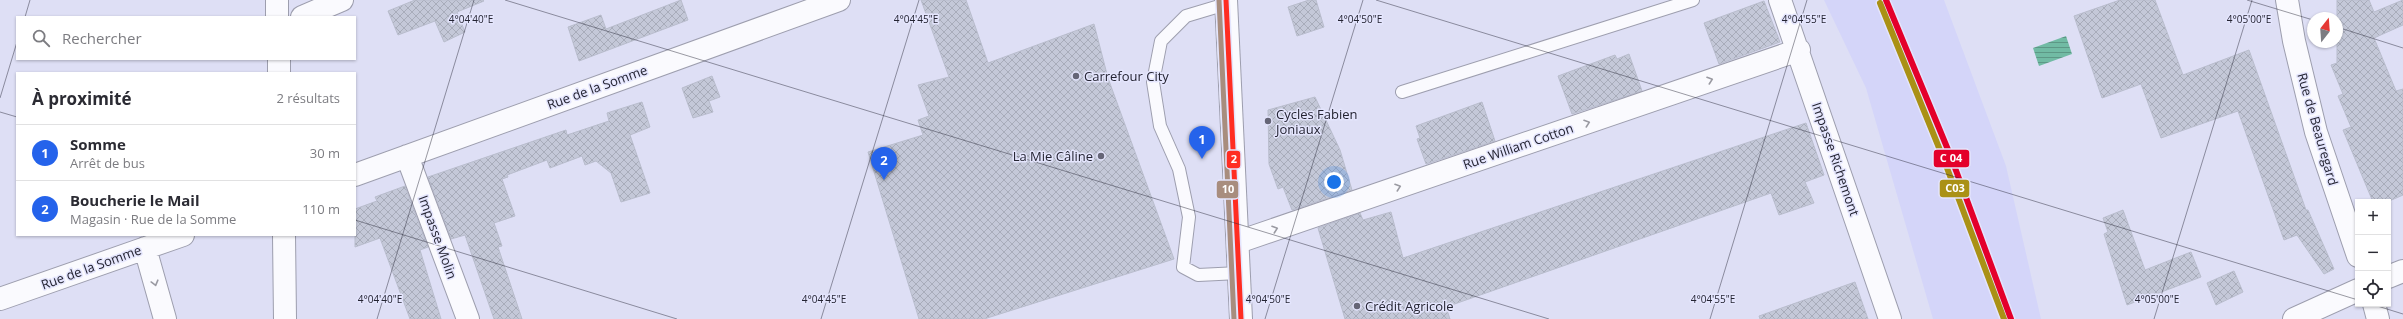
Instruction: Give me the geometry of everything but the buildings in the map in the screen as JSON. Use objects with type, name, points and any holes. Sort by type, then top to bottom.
[{"type":"street","points":[[277,0],[278,16]]},
{"type":"street","points":[[304,16],[342,0]]},
{"type":"street","name":"Rue de la Somme","points":[[356,175],[839,0]]},
{"type":"street","name":"Impasse Richemont","points":[[1780,0],[1799,50],[1890,319]]},
{"type":"street","name":"Rue de Beauregard","points":[[2287,0],[2294,42],[2316,132],[2355,247]]},
{"type":"street","points":[[1226,2],[1241,319]]},
{"type":"street","name":"Rue William Cotton","points":[[1238,242],[1799,50]]},
{"type":"street","points":[[279,60],[279,72]]},
{"type":"street","name":"Impasse Molin","points":[[407,156],[468,319]]},
{"type":"street","name":"Rue de la Somme","points":[[0,299],[180,236]]},
{"type":"street","points":[[284,236],[285,319]]},
{"type":"street","points":[[145,248],[165,319]]},
{"type":"street","points":[[2391,276],[2403,271]]},
{"type":"street","points":[[2294,319],[2355,291]]},
{"type":"street","points":[[2375,307],[2378,319]]},
{"type":"lane","points":[[1402,92],[1693,0]]},
{"type":"lane","points":[[1226,2],[1186,16],[1161,41],[1154,82],[1160,126],[1179,169],[1188,210],[1189,217],[1183,267],[1198,275],[1239,273]]},
{"type":"shaded area","points":[[1824,0],[1944,0],[2006,166],[2041,319],[1933,319],[1866,88]]},
{"type":"shaded area","points":[[2066,36],[2072,54],[2039,66],[2033,48]]},
{"type":"transit line","name":"10","points":[[1219,0],[1234,319]]},
{"type":"transit line","name":"2","points":[[1226,0],[1241,319]]},
{"type":"transit line","points":[[1886,0],[1951,157],[2011,319]]},
{"type":"transit line","name":"C03","points":[[1880,3],[1944,160],[2004,319]]},
{"type":"place","name":"Carrefour City","points":[[1076,76]]},
{"type":"place","name":"Cycles Fabien Joniaux","points":[[1268,121]]},
{"type":"place","name":"La Mie Câline","points":[[1101,156]]},
{"type":"place","name":"Somme","points":[[1202,159]]},
{"type":"place","name":"Boucherie le Mail","points":[[884,180]]},
{"type":"place","name":"Crédit Agricole","points":[[1357,306]]}]
